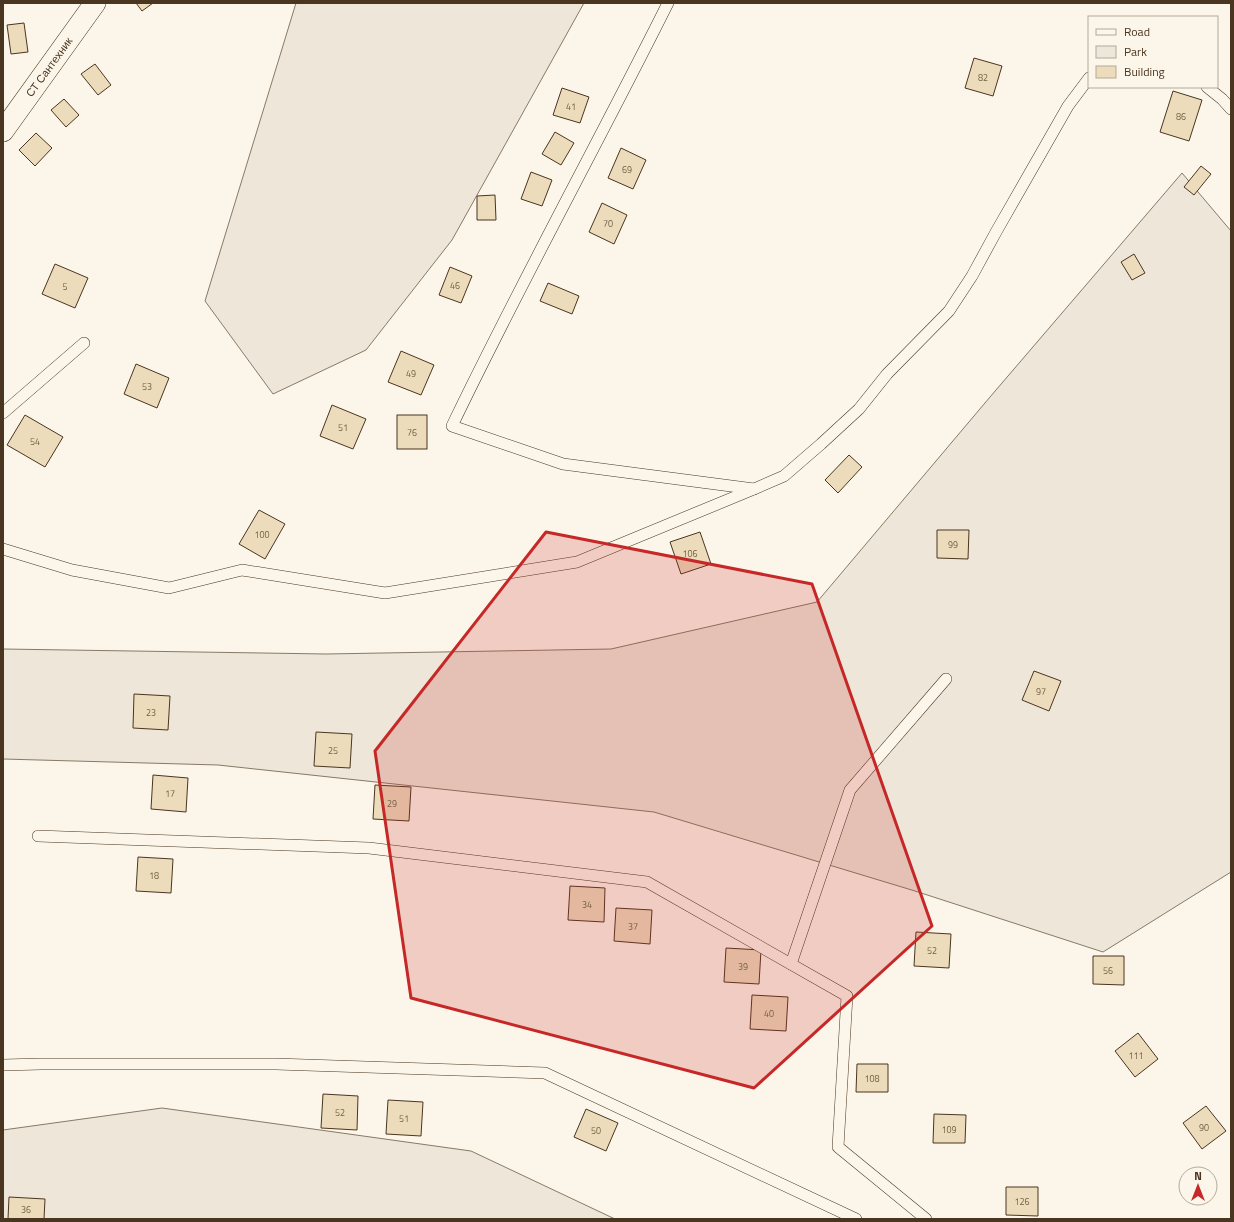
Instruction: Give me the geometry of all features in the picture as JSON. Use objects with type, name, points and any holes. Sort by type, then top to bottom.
[{"type":"street","name":"СТ Сантехник","points":[[3,131],[95,3]]},
{"type":"lane","points":[[668,3],[494,338],[452,426],[563,464],[754,489]]},
{"type":"lane","points":[[3,549],[72,570],[169,588],[242,570],[385,593],[577,562],[754,489],[784,476],[842,424],[858,409],[887,374],[949,311],[972,276],[1068,106],[1088,79]]},
{"type":"lane","points":[[1209,88],[1231,109]]},
{"type":"lane","points":[[3,412],[84,343]]},
{"type":"lane","points":[[791,964],[850,790],[946,679]]},
{"type":"lane","points":[[38,836],[369,848],[647,882],[847,996],[838,1147],[926,1219]]},
{"type":"lane","points":[[3,1065],[276,1064],[545,1073],[856,1219]]},
{"type":"highlighted area","points":[[546,532],[812,584],[932,926],[754,1088],[411,998],[375,751]]},
{"type":"green space","points":[[296,3],[584,3],[452,240],[366,350],[273,394],[205,301]]},
{"type":"green space","points":[[1182,173],[1231,231],[1231,872],[1103,952],[915,891],[654,812],[218,765],[3,759],[3,649],[326,654],[611,649],[817,602]]},
{"type":"green space","points":[[162,1108],[471,1151],[615,1219],[3,1219],[3,1130]]},
{"type":"building","points":[[136,3],[153,3],[142,11]]},
{"type":"building","points":[[24,23],[28,52],[11,54],[7,25]]},
{"type":"building","points":[[974,58],[1002,66],[993,96],[965,88]]},
{"type":"building","points":[[95,64],[111,85],[98,95],[81,74]]},
{"type":"building","points":[[562,88],[589,97],[580,123],[553,115]]},
{"type":"building","points":[[1173,91],[1202,100],[1189,141],[1160,132]]},
{"type":"building","points":[[64,99],[79,115],[66,127],[51,110]]},
{"type":"building","points":[[555,132],[574,143],[561,165],[542,154]]},
{"type":"building","points":[[36,133],[52,148],[35,166],[19,150]]},
{"type":"building","points":[[621,148],[646,160],[633,189],[608,178]]},
{"type":"building","points":[[1201,166],[1211,174],[1194,195],[1184,187]]},
{"type":"building","points":[[531,172],[552,180],[542,206],[521,199]]},
{"type":"building","points":[[495,195],[496,220],[477,220],[477,196]]},
{"type":"building","points":[[602,203],[627,215],[614,244],[589,232]]},
{"type":"building","points":[[1134,254],[1145,273],[1132,280],[1121,262]]},
{"type":"building","points":[[55,264],[88,278],[75,308],[42,294]]},
{"type":"building","points":[[450,267],[472,276],[461,303],[439,295]]},
{"type":"building","points":[[548,283],[579,296],[572,314],[540,301]]},
{"type":"building","points":[[401,351],[434,365],[421,395],[388,382]]},
{"type":"building","points":[[136,364],[169,378],[157,408],[124,394]]},
{"type":"building","points":[[332,405],[366,419],[353,449],[320,436]]},
{"type":"building","points":[[25,415],[63,437],[45,467],[7,445]]},
{"type":"building","points":[[397,415],[427,415],[427,449],[397,449]]},
{"type":"building","points":[[849,455],[862,467],[838,493],[825,480]]},
{"type":"building","points":[[259,510],[285,524],[265,559],[239,544]]},
{"type":"building","points":[[937,530],[969,530],[968,559],[937,558]]},
{"type":"building","points":[[700,532],[711,564],[681,574],[670,542]]},
{"type":"building","points":[[1034,671],[1061,681],[1049,711],[1022,700]]},
{"type":"building","points":[[134,694],[170,696],[168,730],[133,728]]},
{"type":"building","points":[[316,732],[352,734],[350,768],[314,766]]},
{"type":"building","points":[[153,775],[188,778],[186,812],[151,809]]},
{"type":"building","points":[[375,785],[411,787],[409,821],[373,819]]},
{"type":"building","points":[[138,857],[173,859],[171,893],[136,891]]},
{"type":"building","points":[[570,886],[605,888],[604,922],[568,920]]},
{"type":"building","points":[[616,908],[652,910],[650,944],[614,941]]},
{"type":"building","points":[[916,932],[951,934],[949,968],[914,966]]},
{"type":"building","points":[[726,948],[761,950],[759,984],[724,982]]},
{"type":"building","points":[[1093,956],[1124,956],[1124,985],[1093,984]]},
{"type":"building","points":[[752,995],[788,997],[786,1031],[750,1029]]},
{"type":"building","points":[[1138,1033],[1158,1059],[1135,1077],[1115,1051]]},
{"type":"building","points":[[857,1064],[888,1064],[888,1092],[856,1092]]},
{"type":"building","points":[[323,1094],[358,1096],[357,1130],[321,1128]]},
{"type":"building","points":[[388,1100],[423,1102],[421,1136],[386,1134]]},
{"type":"building","points":[[1206,1106],[1226,1131],[1202,1149],[1183,1123]]},
{"type":"building","points":[[586,1109],[618,1123],[606,1151],[574,1137]]},
{"type":"building","points":[[934,1114],[966,1115],[965,1143],[933,1143]]},
{"type":"building","points":[[1006,1187],[1038,1187],[1038,1216],[1006,1215]]},
{"type":"building","points":[[9,1197],[45,1199],[44,1219],[8,1219]]}]
